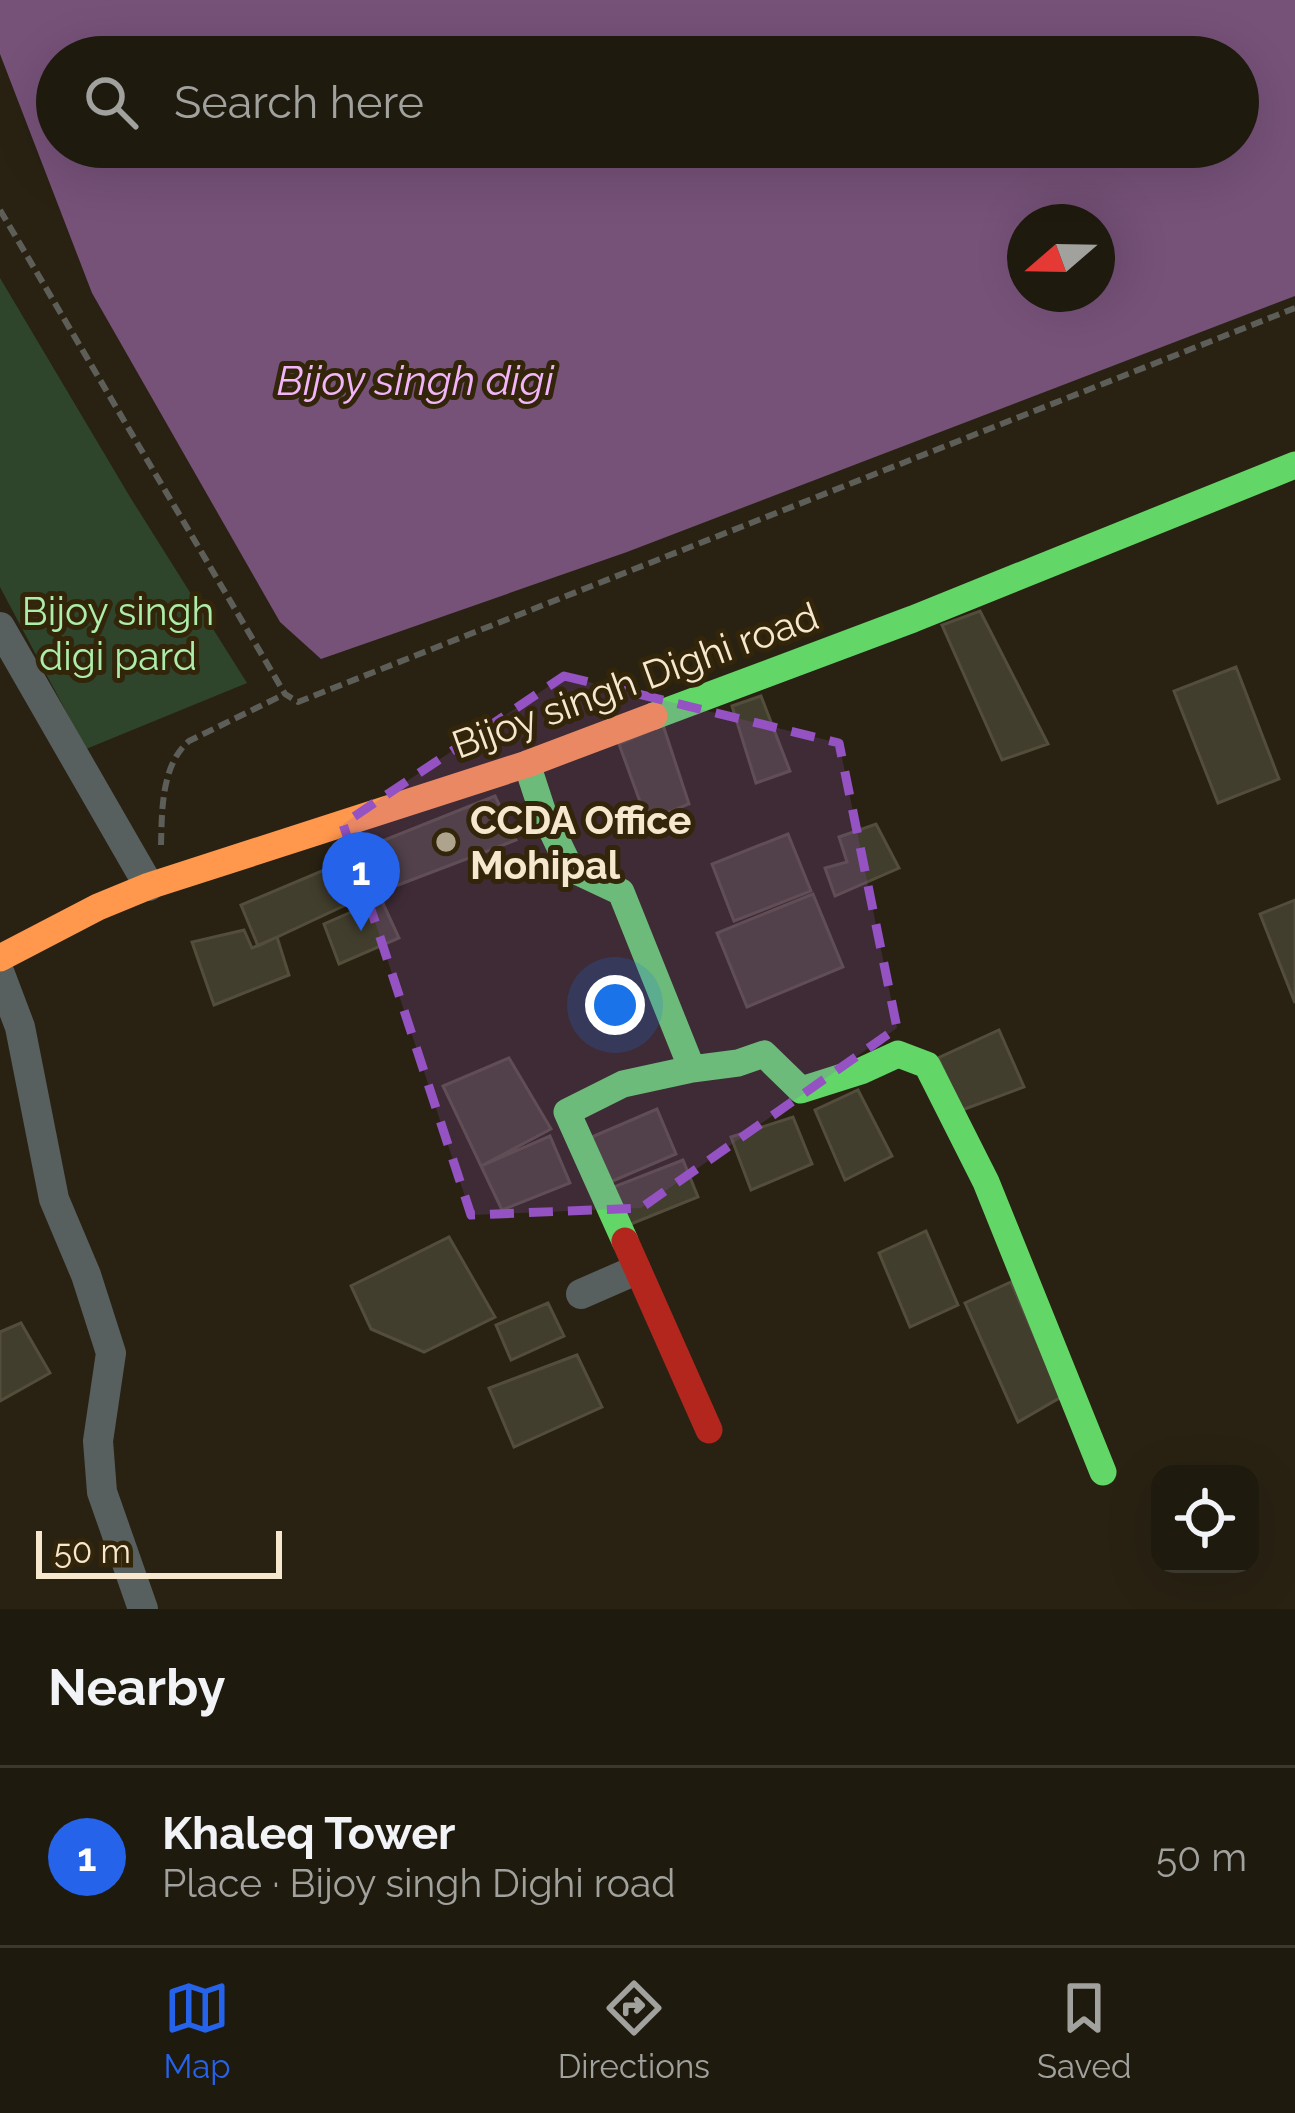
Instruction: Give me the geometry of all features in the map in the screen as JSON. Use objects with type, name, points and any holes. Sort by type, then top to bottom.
[{"type":"street","name":"Bijoy singh Dighi road","points":[[0,958],[98,907],[156,884],[527,764],[913,619],[1295,465]]},
{"type":"street","points":[[0,627],[156,884]]},
{"type":"street","points":[[527,764],[542,811],[570,868],[621,892],[692,1069]]},
{"type":"street","points":[[0,974],[20,1027],[54,1199],[86,1275],[111,1353],[98,1441],[102,1492],[143,1609]]},
{"type":"street","points":[[709,1430],[567,1112],[623,1084],[764,1054],[801,1090],[898,1054],[927,1065],[986,1182],[1103,1472]]},
{"type":"street","points":[[581,1294],[636,1270]]},
{"type":"path","points":[[0,210],[285,694],[304,703],[1295,308]]},
{"type":"path","points":[[156,884],[165,793],[175,753],[189,741],[285,694]]},
{"type":"highlighted area","points":[[564,676],[839,743],[897,1028],[641,1208],[471,1215],[343,824]]},
{"type":"green space","name":"Bijoy singh digi pard","points":[[0,278],[247,683],[86,749],[0,587]]},
{"type":"water","name":"Bijoy singh digi","points":[[0,0],[1295,0],[1295,296],[627,552],[321,659],[280,622],[92,293],[44,168],[1259,168],[1259,36],[36,36],[36,148],[0,54]]},
{"type":"building","points":[[980,611],[1048,744],[1002,760],[942,625]]},
{"type":"building","points":[[1236,667],[1279,779],[1218,803],[1174,691]]},
{"type":"building","points":[[761,696],[790,771],[756,783],[732,706]]},
{"type":"building","points":[[663,725],[689,804],[647,821],[619,744]]},
{"type":"building","name":"CCDA Office Mohipal","points":[[495,796],[516,840],[398,885],[377,843]]},
{"type":"building","points":[[876,824],[899,868],[835,896],[825,868],[847,862],[839,837]]},
{"type":"building","points":[[788,834],[811,891],[734,921],[712,864]]},
{"type":"building","points":[[355,857],[369,894],[258,946],[241,905]]},
{"type":"building","points":[[813,894],[843,967],[747,1007],[717,933]]},
{"type":"building","points":[[381,899],[399,938],[339,964],[324,924]]},
{"type":"building","points":[[1295,900],[1295,1003],[1260,914]]},
{"type":"building","points":[[244,930],[252,948],[277,937],[289,975],[214,1005],[192,942]]},
{"type":"building","points":[[999,1030],[1024,1087],[962,1110],[938,1058]]},
{"type":"building","points":[[509,1058],[551,1129],[481,1166],[443,1086]]},
{"type":"building","points":[[858,1090],[892,1156],[845,1180],[815,1110]]},
{"type":"building","points":[[657,1109],[676,1154],[608,1183],[587,1139]]},
{"type":"building","points":[[793,1117],[812,1164],[751,1190],[731,1137]]},
{"type":"building","points":[[550,1136],[570,1183],[502,1210],[481,1166]]},
{"type":"building","points":[[683,1160],[698,1197],[626,1226],[611,1188]]},
{"type":"building","points":[[926,1231],[958,1305],[910,1327],[879,1253]]},
{"type":"building","points":[[449,1237],[495,1317],[424,1352],[371,1329],[351,1286]]},
{"type":"building","points":[[1011,1282],[1061,1397],[1018,1422],[965,1303]]},
{"type":"building","points":[[548,1303],[564,1336],[511,1360],[496,1325]]},
{"type":"building","points":[[21,1323],[50,1373],[0,1401],[0,1332]]},
{"type":"building","points":[[577,1355],[602,1407],[514,1447],[489,1388]]},
{"type":"traffic: fast","points":[[654,716],[913,619],[1295,465]]},
{"type":"traffic: fast","points":[[527,764],[542,810],[570,868],[621,892],[692,1069],[623,1084],[567,1112],[625,1241]]},
{"type":"traffic: fast","points":[[692,1069],[764,1054],[801,1090],[898,1054],[927,1065],[986,1182],[1103,1472]]},
{"type":"traffic: slow","points":[[0,958],[149,886],[527,764],[654,716]]},
{"type":"traffic: jam","points":[[625,1241],[709,1430]]},
{"type":"place","name":"CCDA Office Mohipal","points":[[446,842]]},
{"type":"place","name":"Khaleq Tower","points":[[361,931]]}]
